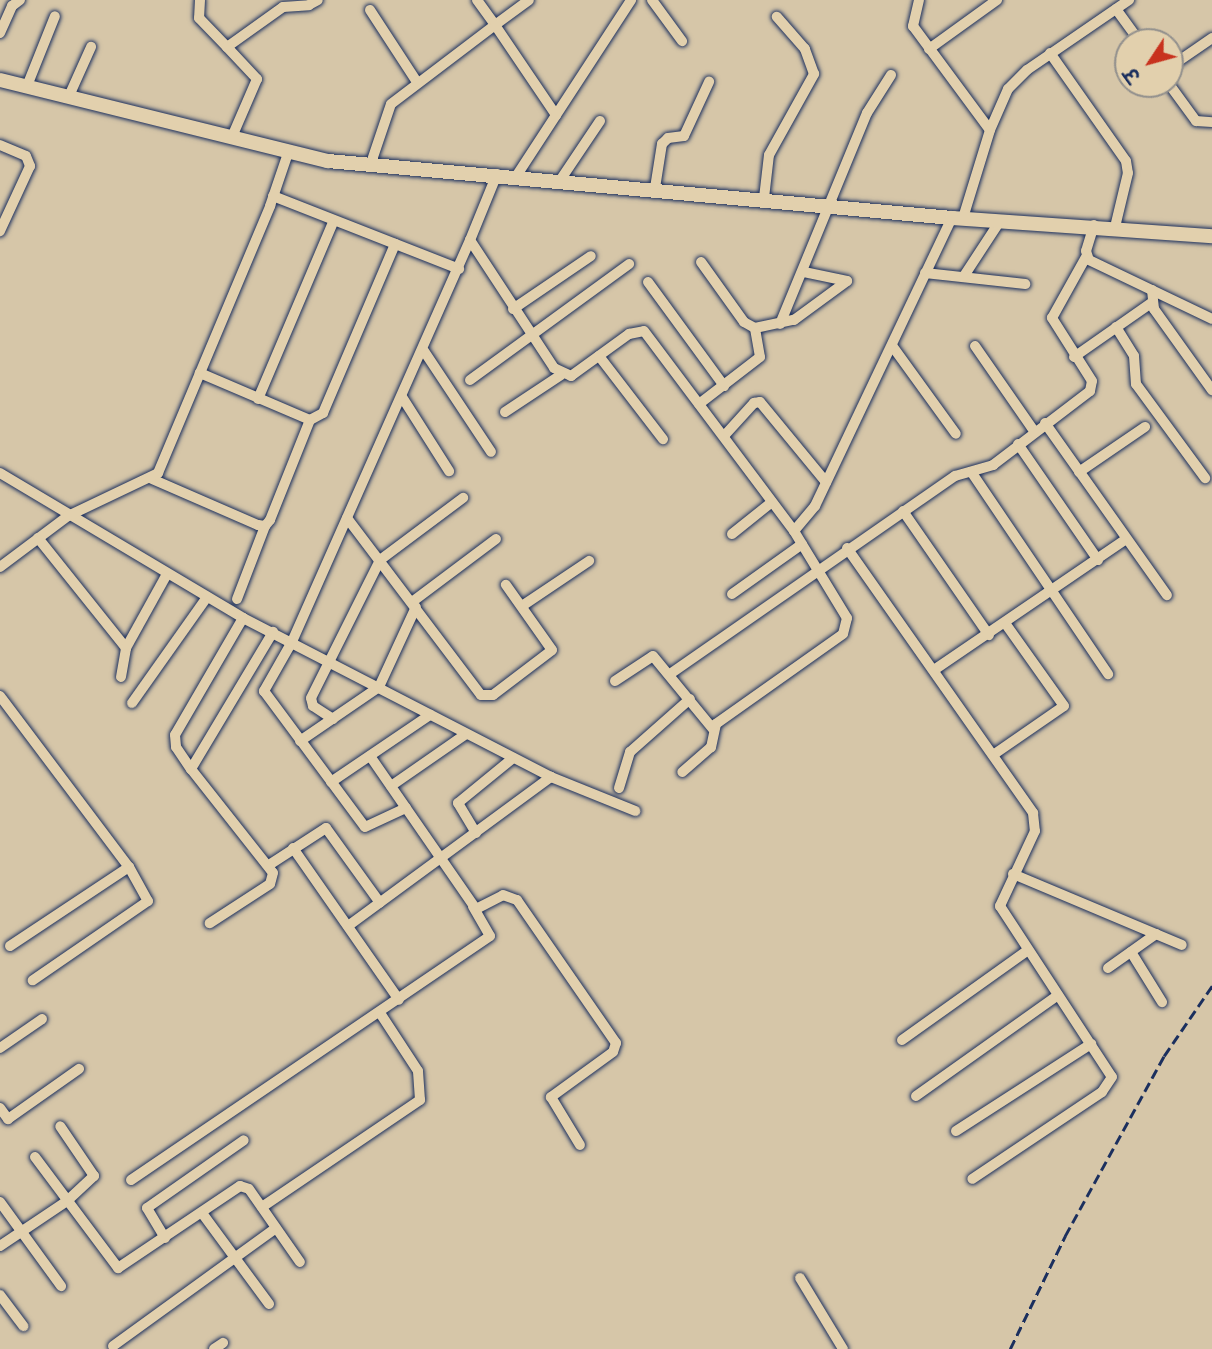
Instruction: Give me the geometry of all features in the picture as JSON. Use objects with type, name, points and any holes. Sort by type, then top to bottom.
[{"type":"street","points":[[0,33],[12,6],[20,0]]},
{"type":"street","points":[[200,0],[199,18],[257,79],[231,139]]},
{"type":"street","points":[[227,47],[283,7],[309,5],[318,0]]},
{"type":"street","points":[[477,0],[556,115]]},
{"type":"street","points":[[370,166],[387,109],[417,82],[529,0]]},
{"type":"street","points":[[652,0],[682,41]]},
{"type":"street","points":[[919,0],[912,22],[990,130]]},
{"type":"street","points":[[929,49],[997,0]]},
{"type":"street","points":[[794,531],[809,519],[893,347],[925,273],[958,218],[990,130],[1009,89],[1050,53],[1129,0]]},
{"type":"street","points":[[517,176],[633,1]]},
{"type":"street","points":[[1116,9],[1130,28]]},
{"type":"street","points":[[370,10],[417,82]]},
{"type":"street","points":[[27,86],[55,16]]},
{"type":"street","points":[[764,198],[769,155],[814,74],[805,48],[777,17]]},
{"type":"street","points":[[1184,57],[1212,38]]},
{"type":"street","points":[[69,96],[91,47]]},
{"type":"street","points":[[1050,53],[1126,161],[1128,173],[1115,227]]},
{"type":"street","points":[[780,324],[804,272],[867,113],[891,75]]},
{"type":"street","points":[[0,80],[288,153],[370,166],[561,179],[958,218],[1094,225],[1212,236]]},
{"type":"street","points":[[655,188],[664,140],[684,136],[709,82]]},
{"type":"street","points":[[1179,98],[1196,121],[1212,122]]},
{"type":"street","points":[[561,179],[600,121]]},
{"type":"street","points":[[0,145],[26,156],[30,166],[0,231]]},
{"type":"street","points":[[0,567],[68,516],[152,479],[163,465],[288,153]]},
{"type":"street","points":[[407,808],[366,828],[264,691],[293,640],[424,351],[497,174]]},
{"type":"street","points":[[273,196],[459,269]]},
{"type":"street","points":[[258,399],[334,220]]},
{"type":"street","points":[[964,276],[1000,221]]},
{"type":"street","points":[[670,674],[817,568],[955,476],[993,465],[1093,388],[1052,318],[1086,257],[1094,225]]},
{"type":"street","points":[[470,240],[513,309],[561,375]]},
{"type":"street","points":[[237,599],[310,420],[323,413],[395,244]]},
{"type":"street","points":[[513,309],[591,256]]},
{"type":"street","points":[[1086,257],[1212,318]]},
{"type":"street","points":[[701,262],[744,322],[755,328],[780,324],[799,317],[846,282],[804,272]]},
{"type":"street","points":[[470,380],[629,264]]},
{"type":"street","points":[[925,273],[1025,284]]},
{"type":"street","points":[[648,282],[724,386]]},
{"type":"street","points":[[1152,290],[1151,303],[1212,390]]},
{"type":"street","points":[[1074,356],[1151,303]]},
{"type":"street","points":[[1116,327],[1134,356],[1136,384],[1205,478]]},
{"type":"street","points":[[699,404],[760,357],[755,328]]},
{"type":"street","points":[[505,412],[561,375],[578,372],[629,334],[644,331],[794,531],[847,618],[845,631],[713,729]]},
{"type":"street","points":[[975,346],[1034,431]]},
{"type":"street","points":[[893,347],[956,434]]},
{"type":"street","points":[[424,351],[491,452]]},
{"type":"street","points":[[599,356],[663,439]]},
{"type":"street","points":[[200,373],[310,420]]},
{"type":"street","points":[[402,397],[449,471]]},
{"type":"street","points":[[724,436],[760,402],[826,482]]},
{"type":"street","points":[[1045,423],[1167,595]]},
{"type":"street","points":[[1079,472],[1145,427]]},
{"type":"street","points":[[1018,444],[1098,560]]},
{"type":"street","points":[[0,473],[243,618],[293,640],[551,777],[635,811]]},
{"type":"street","points":[[972,473],[1108,674]]},
{"type":"street","points":[[152,479],[265,526]]},
{"type":"street","points":[[333,719],[310,702],[380,560],[463,498]]},
{"type":"street","points":[[732,534],[772,502]]},
{"type":"street","points":[[903,511],[989,635]]},
{"type":"street","points":[[347,518],[477,691],[486,696],[552,650],[506,585]]},
{"type":"street","points":[[38,538],[126,648]]},
{"type":"street","points":[[934,670],[1053,593],[1126,539]]},
{"type":"street","points":[[300,741],[379,687],[414,604],[496,540]]},
{"type":"street","points":[[732,594],[802,544]]},
{"type":"street","points":[[848,548],[1036,821],[1000,906],[1112,1077],[1108,1087],[972,1179]]},
{"type":"street","points":[[522,606],[589,561]]},
{"type":"street","points":[[121,677],[126,648],[167,573]]},
{"type":"street","points":[[132,703],[207,597]]},
{"type":"street","points":[[210,923],[270,884],[273,873],[176,747],[176,735],[243,618]]},
{"type":"street","points":[[993,755],[1058,715],[1064,706],[1005,623]]},
{"type":"street","points":[[191,769],[273,632]]},
{"type":"street","points":[[615,681],[651,656],[670,674],[713,729],[711,747],[682,772]]},
{"type":"street","points":[[0,696],[129,867],[148,897],[147,904],[33,980]]},
{"type":"street","points":[[619,788],[630,752],[690,699]]},
{"type":"street","points":[[331,782],[430,715]]},
{"type":"street","points":[[391,786],[466,734]]},
{"type":"street","points":[[131,1180],[490,936],[442,859],[370,756]]},
{"type":"street","points":[[477,833],[458,803],[513,758]]},
{"type":"street","points":[[348,926],[551,777]]},
{"type":"street","points":[[269,865],[327,828],[380,904]]},
{"type":"street","points":[[293,848],[399,1000]]},
{"type":"street","points":[[10,946],[129,867]]},
{"type":"street","points":[[1013,874],[1182,945]]},
{"type":"street","points":[[473,906],[479,910],[506,895],[517,900],[615,1043],[612,1052],[551,1097],[580,1145]]},
{"type":"street","points":[[1108,968],[1156,934]]},
{"type":"street","points":[[902,1040],[1027,951]]},
{"type":"street","points":[[1131,953],[1162,1002]]},
{"type":"street","points":[[916,1096],[1058,995]]},
{"type":"street","points":[[262,1207],[420,1100],[418,1072],[380,1013]]},
{"type":"street","points":[[0,1048],[42,1019]]},
{"type":"street","points":[[956,1131],[1091,1044]]},
{"type":"street","points":[[0,1108],[8,1119],[79,1069]]},
{"type":"street","points":[[0,1246],[67,1201],[94,1176],[60,1126]]},
{"type":"street","points":[[165,1238],[147,1208],[244,1140]]},
{"type":"street","points":[[35,1157],[118,1268],[240,1186],[249,1189],[300,1262]]},
{"type":"street","points":[[0,1202],[61,1286]]},
{"type":"street","points":[[202,1213],[269,1304]]},
{"type":"street","points":[[113,1346],[276,1228]]},
{"type":"street","points":[[800,1278],[843,1349]]},
{"type":"street","points":[[0,1295],[23,1326]]},
{"type":"railway","points":[[1010,1349],[1065,1236],[1164,1056],[1212,986]]}]
